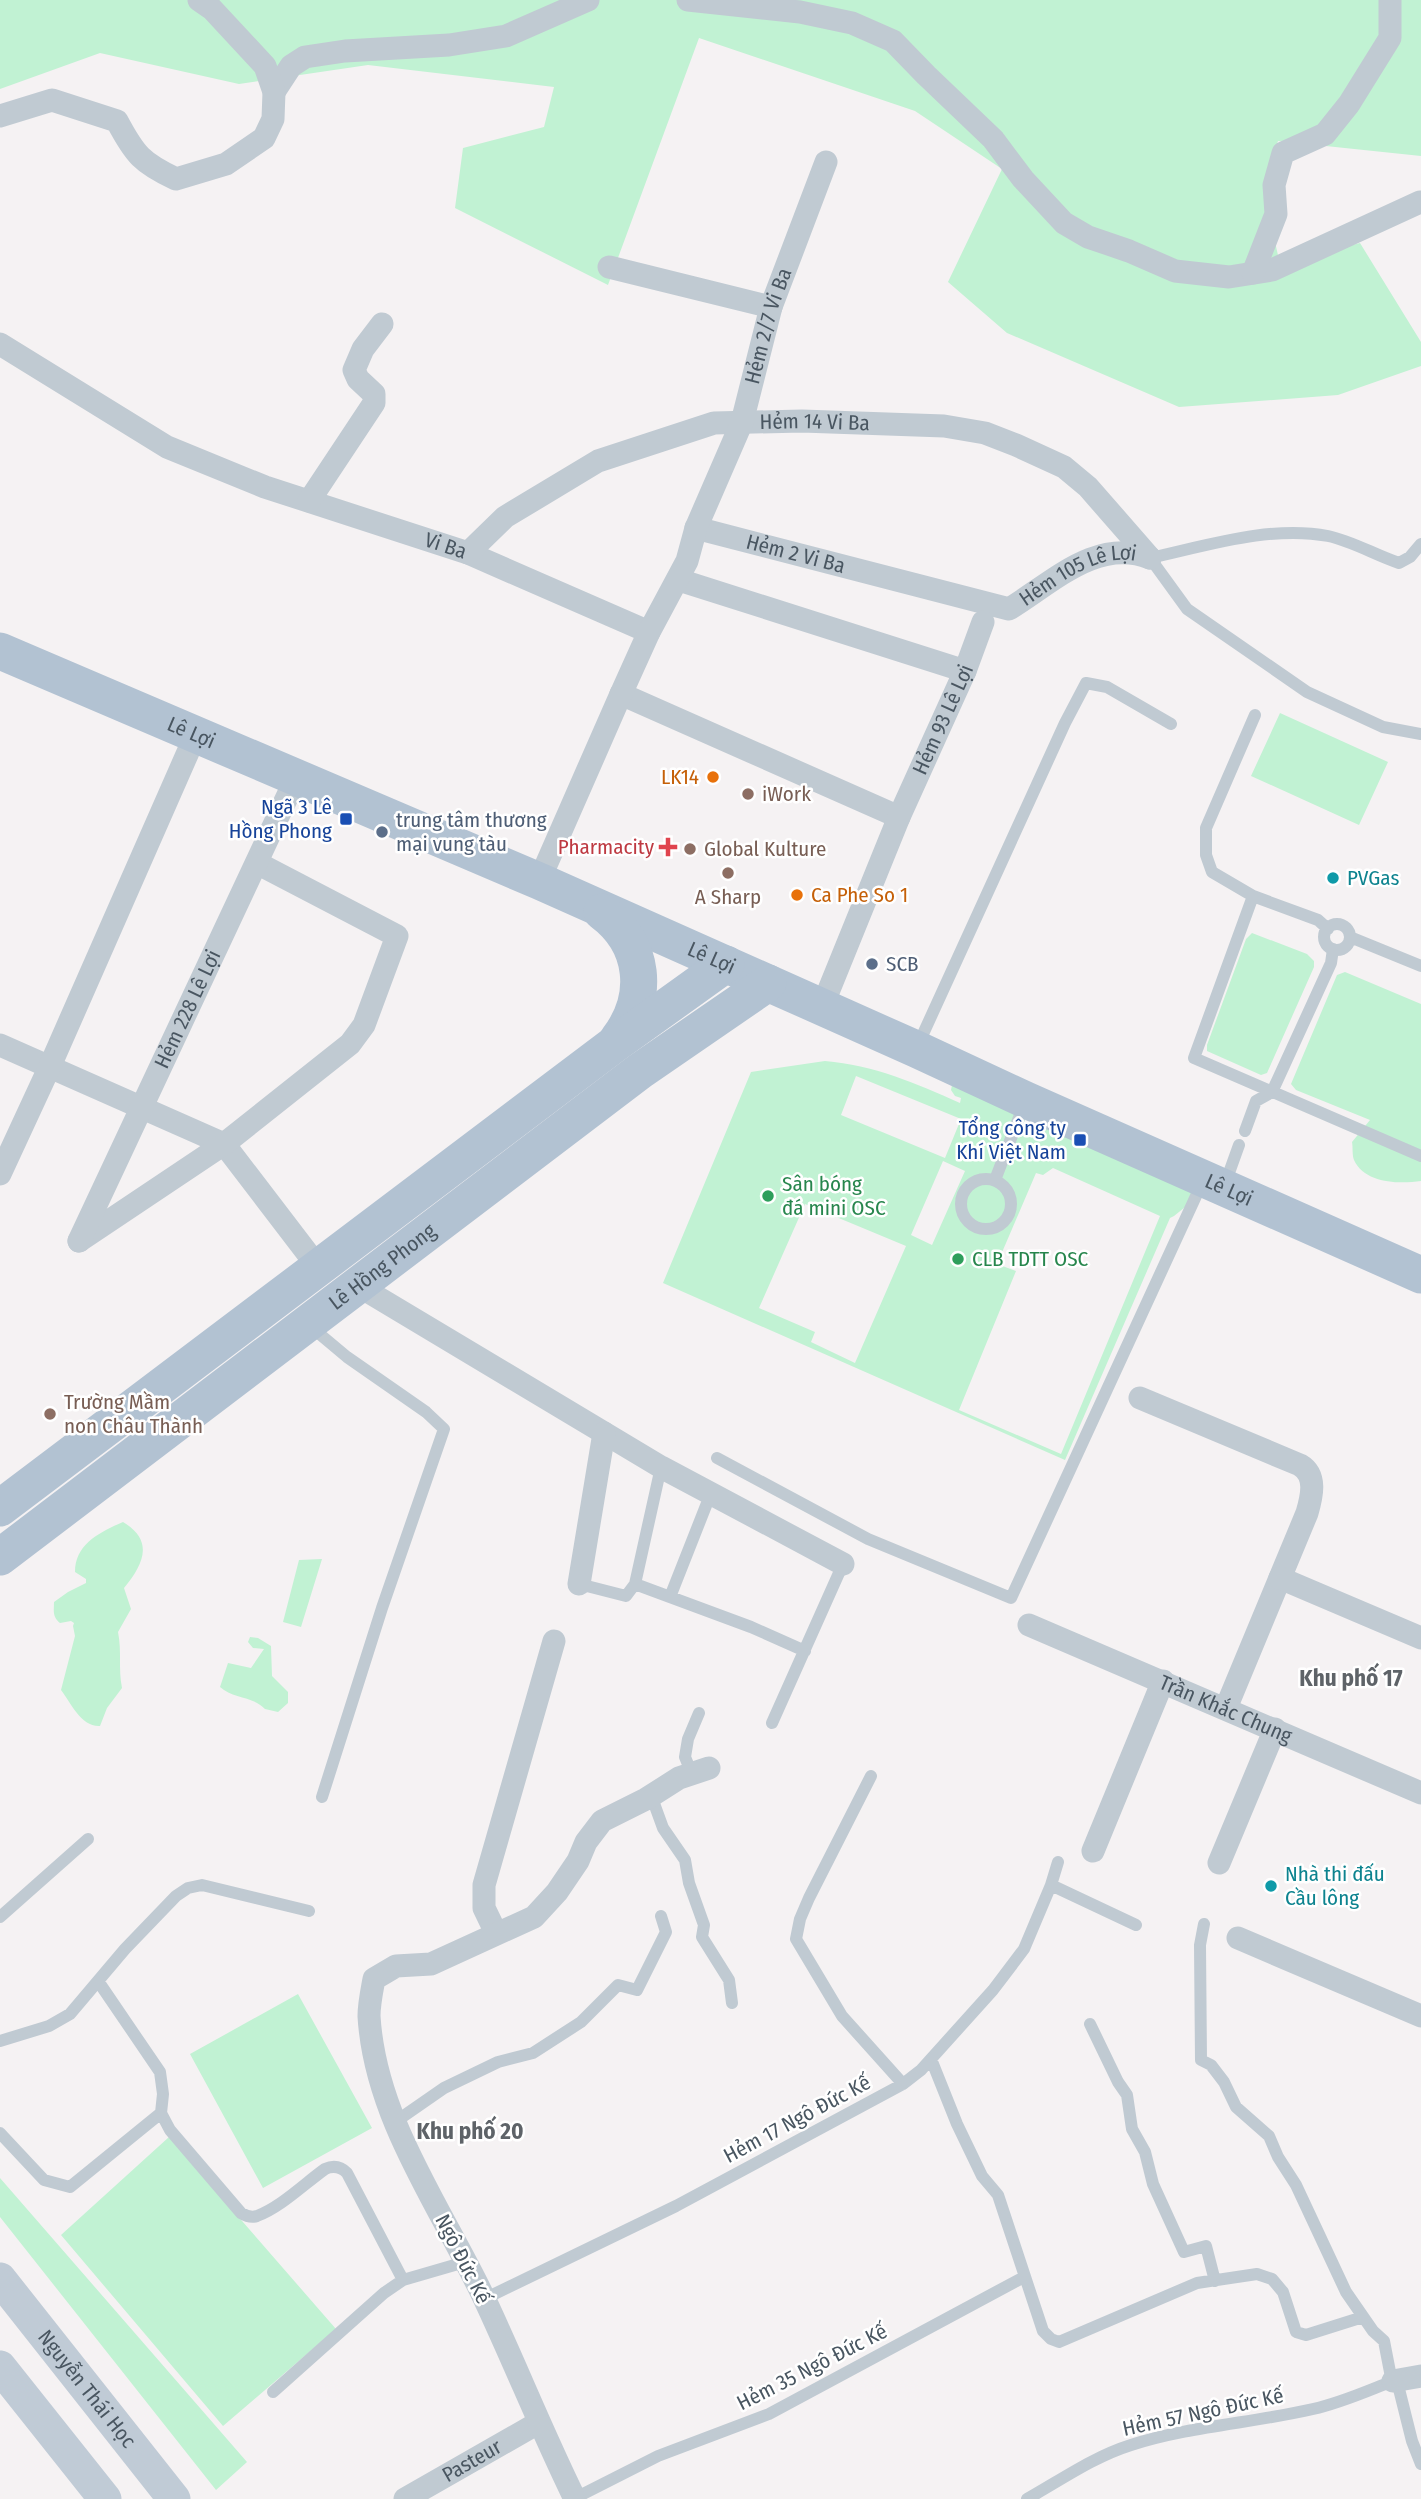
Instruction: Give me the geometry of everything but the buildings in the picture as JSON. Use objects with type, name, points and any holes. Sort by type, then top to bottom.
[{"type":"main road","name":"Lê Lợi","points":[[0,651],[539,880],[1421,1275]]},
{"type":"main road","points":[[590,904],[617,926],[628,940],[638,962],[640,986],[637,1003],[627,1028],[616,1042]]},
{"type":"main road","name":"Lê Hồng Phong","points":[[4,1522],[318,1267],[616,1042],[726,964]]},
{"type":"main road","name":"Lê Hồng Phong","points":[[4,1522],[307,1324],[675,1046],[768,982]]},
{"type":"main road","points":[[656,1014],[675,1046]]},
{"type":"main road","points":[[318,1267],[350,1291]]},
{"type":"main road","name":"Nguyễn Thái Học","points":[[0,2279],[174,2499]]},
{"type":"main road","points":[[0,2367],[105,2499]]},
{"type":"street","points":[[0,116],[52,100],[117,121],[130,145],[147,166],[176,179],[226,164],[264,138],[273,119],[274,92],[265,66],[212,9],[199,0]]},
{"type":"street","points":[[274,92],[291,66],[304,57],[345,51],[449,45],[506,36],[588,0]]},
{"type":"street","points":[[688,0],[800,12],[852,23],[893,41],[993,139],[1023,179],[1063,223],[1088,237],[1175,271],[1229,277],[1272,270],[1420,202]]},
{"type":"street","points":[[1253,273],[1276,214],[1274,185],[1283,153],[1325,134],[1349,104],[1390,38],[1390,0]]},
{"type":"street","name":"Hẻm 2/7 Vi Ba","points":[[696,527],[742,422],[771,307],[826,162]]},
{"type":"street","points":[[609,267],[771,307]]},
{"type":"street","points":[[309,502],[374,403],[374,394],[358,379],[354,370],[363,349],[382,324]]},
{"type":"street","name":"Vi Ba","points":[[0,344],[167,447],[265,487],[468,553],[649,632]]},
{"type":"street","name":"Hẻm 14 Vi Ba","points":[[468,553],[505,517],[598,461],[714,423],[802,421],[944,426],[985,433],[1016,445],[1063,467],[1088,487],[1150,558]]},
{"type":"street","points":[[539,880],[649,632],[679,580],[696,527]]},
{"type":"street","name":"Hẻm 2 Vi Ba","points":[[696,527],[1009,609]]},
{"type":"street","name":"Hẻm 105 Lê Lợi","points":[[1009,609],[1086,559],[1132,551],[1150,558]]},
{"type":"street","name":"Hẻm 93 Lê Lợi","points":[[679,580],[965,671],[899,817],[822,1007]]},
{"type":"street","points":[[965,671],[983,622]]},
{"type":"street","points":[[621,694],[899,817]]},
{"type":"street","points":[[0,1174],[196,734]]},
{"type":"street","name":"Hẻm 228 Lê Lợi","points":[[224,1144],[79,1241],[296,778]]},
{"type":"street","points":[[224,1144],[350,1044],[364,1025],[397,936],[257,863]]},
{"type":"street","points":[[0,1045],[224,1144],[318,1267]]},
{"type":"street","points":[[350,1291],[661,1467],[843,1564]]},
{"type":"street","points":[[1140,1398],[1308,1470],[1312,1487],[1311,1499],[1226,1708]]},
{"type":"street","points":[[579,1584],[604,1433]]},
{"type":"street","points":[[1280,1578],[1421,1638]]},
{"type":"street","name":"Trần Khắc Chung","points":[[1029,1625],[1421,1793]]},
{"type":"street","points":[[554,1641],[485,1885],[484,1908],[496,1933],[534,1917],[557,1892],[578,1861],[586,1842],[602,1821],[679,1778],[701,1771]]},
{"type":"street","points":[[1093,1851],[1163,1681]]},
{"type":"street","points":[[1219,1863],[1275,1729]]},
{"type":"street","name":"Ngô Đức Kế","points":[[496,1933],[431,1964],[396,1966],[374,1979],[369,2014],[379,2071],[404,2144],[484,2299],[538,2423],[575,2499]]},
{"type":"street","points":[[1238,1938],[1419,2008]]},
{"type":"street","points":[[1394,2381],[1421,2376]]},
{"type":"street","name":"Pasteur","points":[[405,2499],[538,2423]]},
{"type":"lane","points":[[1421,544],[1410,557],[1399,563],[1327,536],[1303,535],[1249,537],[1150,558],[1187,609],[1307,692],[1383,727],[1421,734]]},
{"type":"lane","points":[[916,1049],[1059,736],[1086,683],[1107,687],[1171,724]]},
{"type":"lane","points":[[1255,715],[1206,828],[1206,855],[1212,872],[1254,896],[1318,920],[1328,929]]},
{"type":"lane","points":[[1254,896],[1194,1058],[1420,1151]]},
{"type":"lane","points":[[1328,929],[1340,925],[1347,929],[1350,937],[1421,966]]},
{"type":"lane","points":[[1245,1131],[1256,1101],[1272,1092],[1331,963],[1333,949],[1325,940],[1328,929]]},
{"type":"lane","points":[[1333,949],[1344,948],[1350,937]]},
{"type":"lane","points":[[995,1181],[1026,1100]]},
{"type":"lane","points":[[717,1458],[868,1539],[1011,1598],[1213,1183],[1239,1145]]},
{"type":"lane","points":[[979,1180],[995,1181],[1011,1198],[1009,1215],[997,1227],[980,1229],[966,1220],[960,1204],[962,1196],[966,1189],[979,1180]]},
{"type":"lane","points":[[307,1324],[347,1357],[426,1412],[444,1429],[382,1608],[322,1797]]},
{"type":"lane","points":[[579,1584],[625,1596],[635,1584],[661,1467]]},
{"type":"lane","points":[[670,1597],[711,1493]]},
{"type":"lane","points":[[772,1723],[843,1564]]},
{"type":"lane","points":[[635,1584],[751,1627],[805,1651]]},
{"type":"lane","points":[[699,1713],[688,1739],[685,1758],[701,1771]]},
{"type":"lane","points":[[871,1776],[804,1908],[796,1939],[842,2016],[903,2084]]},
{"type":"lane","points":[[651,1795],[663,1828],[685,1860],[689,1883],[704,1925],[702,1937],[729,1980],[732,2003]]},
{"type":"lane","points":[[0,1917],[88,1839]]},
{"type":"lane","name":"Hẻm 17 Ngô Đức Kế","points":[[484,2299],[676,2206],[903,2084],[921,2070],[993,1990],[1024,1949],[1058,1862]]},
{"type":"lane","points":[[0,2041],[49,2026],[70,2014],[168,1905],[188,1888],[202,1885],[309,1911]]},
{"type":"lane","points":[[1051,1885],[1136,1925]]},
{"type":"lane","points":[[395,2122],[444,2088],[498,2062],[533,2053],[581,2022],[618,1985],[637,1990],[666,1932],[661,1916]]},
{"type":"lane","points":[[1204,1924],[1200,1945],[1201,2060],[1211,2065],[1224,2082],[1236,2107],[1269,2136],[1278,2157],[1296,2185],[1346,2292],[1373,2331],[1384,2341],[1390,2372],[1399,2389],[1412,2441],[1421,2464]]},
{"type":"lane","points":[[99,1981],[160,2072],[163,2094],[161,2113],[170,2130],[241,2213],[248,2217],[256,2216],[325,2169],[342,2169],[347,2173],[403,2280]]},
{"type":"lane","points":[[1090,2024],[1127,2095],[1132,2129],[1145,2152],[1153,2183],[1184,2252],[1206,2246],[1214,2281]]},
{"type":"lane","points":[[931,2059],[957,2124],[982,2176],[998,2195],[1024,2277],[1044,2330],[1051,2339],[1059,2342],[1197,2283],[1257,2274],[1272,2279],[1283,2291],[1296,2332],[1306,2335],[1363,2317]]},
{"type":"lane","points":[[0,2133],[44,2180],[70,2187],[161,2113]]},
{"type":"lane","points":[[273,2392],[384,2293],[403,2280],[465,2262]]},
{"type":"lane","name":"Hẻm 35 Ngô Đức Kế","points":[[575,2499],[658,2456],[769,2414],[1024,2277]]},
{"type":"lane","name":"Hẻm 57 Ngô Đức Kế","points":[[1027,2499],[1092,2460],[1130,2445],[1185,2431],[1315,2409],[1394,2381]]},
{"type":"green space","points":[[0,0],[1421,0],[1421,156],[1278,141],[1263,189],[1280,264],[1360,243],[1421,342],[1421,366],[1338,395],[1179,407],[1007,333],[948,282],[1002,169],[915,111],[699,38],[608,285],[455,208],[463,148],[544,127],[554,87],[368,65],[239,84],[100,53],[0,89]]},
{"type":"green space","points":[[1280,713],[1388,762],[1359,825],[1251,776]]},
{"type":"green space","points":[[1252,933],[1307,954],[1314,961],[1314,967],[1267,1073],[1261,1075],[1207,1051],[1246,939]]},
{"type":"green space","points":[[1345,972],[1421,1004],[1421,1181],[1384,1181],[1366,1174],[1354,1160],[1352,1142],[1370,1120],[1296,1090],[1291,1084],[1337,975]]},
{"type":"green space","points":[[825,1061],[843,1063],[894,1076],[960,1103],[961,1098],[955,1096],[951,1090],[952,1085],[1026,1113],[1023,1130],[1028,1132],[1039,1123],[1209,1188],[1170,1218],[1065,1460],[663,1283],[751,1072]],"holes":[[[856,1076],[961,1119],[945,1158],[841,1115]],[[943,1161],[965,1171],[932,1245],[911,1235]],[[1053,1168],[1160,1216],[1061,1454],[959,1410],[1016,1271],[997,1264],[1036,1173],[1043,1175]],[[805,1204],[906,1246],[855,1363],[811,1342],[815,1332],[759,1308]]]},
{"type":"green space","points":[[123,1522],[139,1537],[143,1554],[136,1571],[124,1588],[131,1609],[118,1632],[122,1688],[107,1708],[100,1726],[87,1723],[61,1690],[75,1636],[74,1623],[60,1623],[57,1620],[54,1602],[86,1583],[86,1579],[75,1572],[79,1554],[90,1540]]},
{"type":"green space","points":[[322,1559],[301,1627],[283,1622],[299,1560]]},
{"type":"green space","points":[[250,1637],[258,1638],[271,1646],[272,1676],[288,1692],[288,1703],[278,1712],[265,1709],[220,1687],[228,1663],[251,1668],[264,1649],[253,1648],[248,1642]]},
{"type":"green space","points":[[298,1994],[372,2128],[263,2188],[190,2054]]},
{"type":"green space","points":[[169,2137],[336,2329],[223,2426],[61,2235]]},
{"type":"green space","points":[[0,2178],[247,2462],[216,2490],[0,2217]]},
{"type":"place","name":"LK14","points":[[713,777]]},
{"type":"place","name":"iWork","points":[[748,794]]},
{"type":"place","name":"Ngã 3 Lê Hồng Phong","points":[[346,819]]},
{"type":"place","name":"trung tâm thương mại vung tàu","points":[[382,832]]},
{"type":"place","name":"Pharmacity","points":[[668,847]]},
{"type":"place","name":"Global Kulture","points":[[690,849]]},
{"type":"place","name":"A Sharp","points":[[728,873]]},
{"type":"place","name":"PVGas","points":[[1333,878]]},
{"type":"place","name":"Ca Phe So 1","points":[[797,895]]},
{"type":"place","name":"SCB","points":[[872,964]]},
{"type":"place","name":"Tổng công ty Khí Việt Nam","points":[[1080,1140]]},
{"type":"place","name":"Sân bóng đá mini OSC","points":[[768,1196]]},
{"type":"place","name":"CLB TDTT OSC","points":[[958,1259]]},
{"type":"place","name":"Trường Mầm non Châu Thành","points":[[50,1414]]},
{"type":"place","name":"Nhà thi đấu Cầu lông","points":[[1271,1886]]},
{"type":"district","name":"Khu phố 17","points":[[1351,1678]]},
{"type":"district","name":"Khu phố 20","points":[[470,2131]]}]
